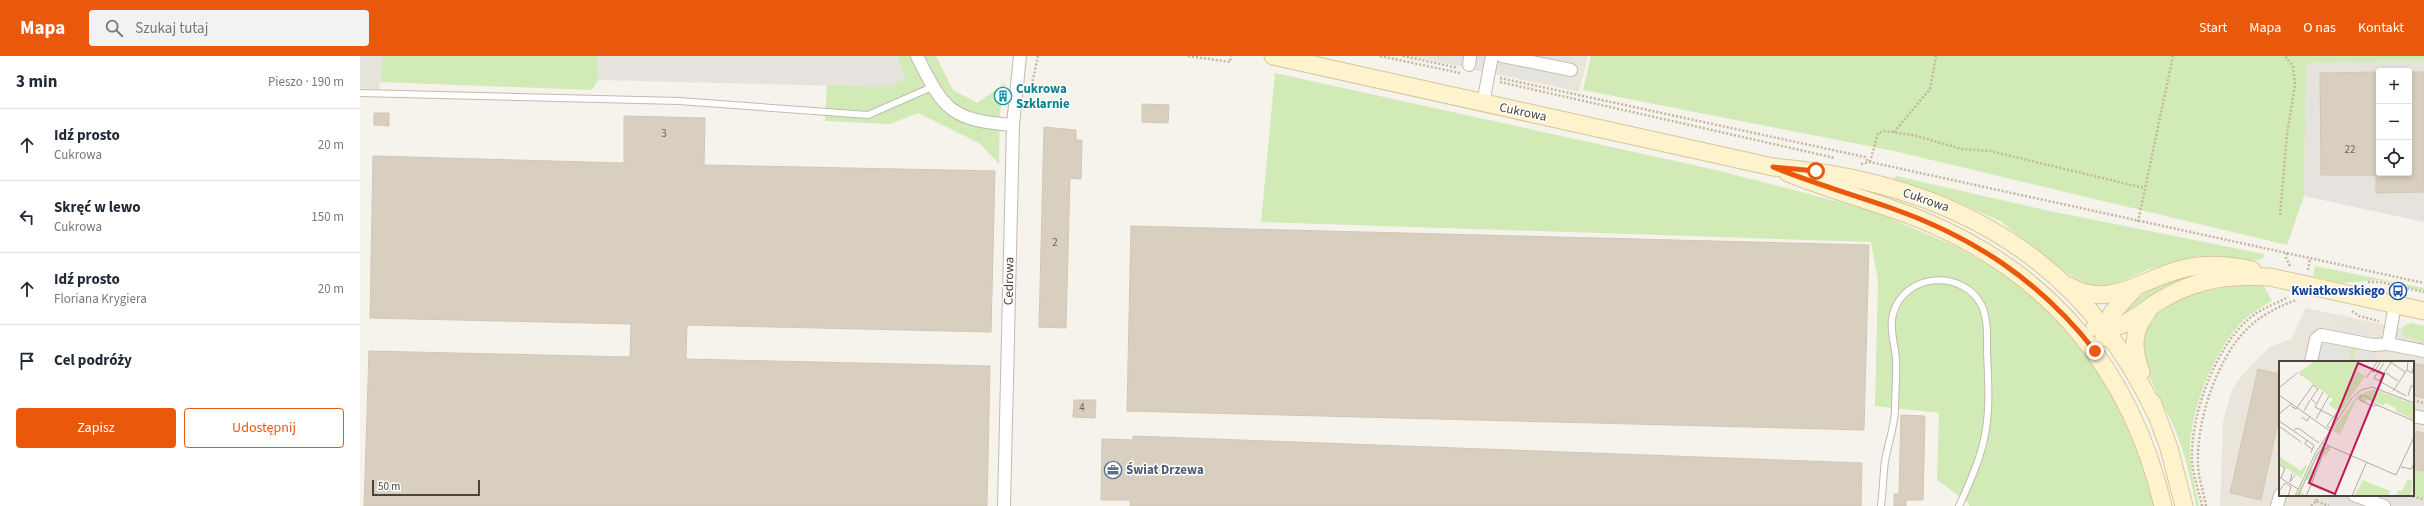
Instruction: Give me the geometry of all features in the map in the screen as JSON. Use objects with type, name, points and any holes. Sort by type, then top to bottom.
[{"type":"street","points":[[917,56],[932,87],[949,109],[960,115],[986,123],[1013,125]]},
{"type":"street","name":"Cedrowa","points":[[1004,506],[1013,125],[1020,56]]},
{"type":"street","name":"Cukrowa","points":[[1273,56],[1773,167],[1816,171],[1876,184],[1940,203],[2011,242],[2060,281],[2105,329]]},
{"type":"street","points":[[1484,103],[1492,56]]},
{"type":"street","points":[[1502,56],[1571,70]]},
{"type":"street","name":"Cukrowa","points":[[1773,167],[1825,187],[1892,208],[1963,239],[2012,269],[2062,313],[2091,326],[2105,329],[2132,321],[2158,301],[2179,290],[2220,278],[2270,277],[2424,311]]},
{"type":"street","name":"Cukrowa","points":[[2060,281],[2082,292],[2101,295],[2114,294],[2136,287],[2171,272],[2202,266],[2238,267],[2256,270],[2270,277]]},
{"type":"street","name":"Cukrowa","points":[[2105,329],[2117,305],[2136,287]]},
{"type":"street","points":[[2158,301],[2140,322],[2134,341],[2137,361],[2169,448],[2184,506]]},
{"type":"street","points":[[2388,344],[2395,304]]},
{"type":"street","points":[[2062,313],[2095,351],[2113,378],[2134,419],[2144,443],[2163,506]]},
{"type":"street","points":[[2105,329],[2105,354],[2113,378]]},
{"type":"street","points":[[2105,329],[2129,363],[2155,412]]},
{"type":"street","points":[[2311,361],[2316,339],[2321,335],[2373,345],[2388,344],[2424,351]]},
{"type":"street","points":[[2414,416],[2424,418]]},
{"type":"street","points":[[2277,506],[2280,496]]},
{"type":"street","points":[[2357,496],[2384,506]]},
{"type":"lane","points":[[360,92],[679,101],[868,115],[932,87]]},
{"type":"lane","points":[[1881,506],[1885,461],[1893,432],[1896,360],[1893,314],[1900,300],[1912,288],[1929,279],[1951,280],[1967,289],[1982,305],[1986,320],[1988,381],[1986,430],[1974,472],[1959,506]]},
{"type":"path","points":[[1188,56],[1230,62],[1231,56]]},
{"type":"path","points":[[1380,56],[1488,77],[1865,157],[1869,162]]},
{"type":"path","points":[[1404,56],[1466,63]]},
{"type":"path","points":[[1894,132],[1930,89],[1936,56]]},
{"type":"path","points":[[2138,222],[2173,56]]},
{"type":"path","points":[[2280,215],[2287,134],[2295,86],[2293,66],[2285,56]]},
{"type":"path","points":[[1488,77],[1841,159]]},
{"type":"path","points":[[1869,162],[1878,133],[1884,131],[1913,135],[1962,149],[1990,150],[2045,166],[2144,188]]},
{"type":"path","points":[[1856,163],[1864,164],[1869,162],[2138,222],[2424,282]]},
{"type":"path","points":[[2308,271],[2310,258]]},
{"type":"path","points":[[2202,506],[2193,471],[2192,453],[2196,424],[2210,378],[2230,340],[2239,329],[2259,311],[2292,295],[2295,282]]},
{"type":"path","points":[[2364,282],[2380,282],[2424,292]]},
{"type":"path","points":[[2206,506],[2198,470],[2198,443],[2208,400],[2218,374],[2232,347],[2247,329],[2260,318],[2289,302],[2303,299]]},
{"type":"path","points":[[2347,308],[2359,316],[2392,323]]},
{"type":"path","points":[[2414,400],[2424,403]]},
{"type":"path","points":[[2311,506],[2316,501],[2318,496]]},
{"type":"path","points":[[2412,496],[2424,500]]},
{"type":"path","points":[[2316,501],[2329,506]]},
{"type":"shaded area","points":[[360,56],[383,56],[379,90],[360,88]]},
{"type":"shaded area","points":[[597,56],[897,56],[905,79],[888,87],[598,80]]},
{"type":"shaded area","points":[[1411,56],[1588,56],[1579,92]]},
{"type":"shaded area","points":[[1438,56],[1485,56],[1482,71],[1437,60]]},
{"type":"shaded area","points":[[1530,56],[1574,56],[1572,65]]},
{"type":"shaded area","points":[[2424,61],[2424,222],[2304,196],[2306,63]]},
{"type":"shaded area","points":[[1500,62],[1564,75],[1561,86],[1498,72]]},
{"type":"shaded area","points":[[2306,308],[2424,333],[2424,506],[2220,506],[2223,422],[2232,389],[2244,373],[2270,347],[2291,339]]},
{"type":"shaded area","points":[[2343,321],[2368,327],[2366,337],[2341,332]]},
{"type":"shaded area","points":[[2323,340],[2352,346],[2348,361],[2318,361]]},
{"type":"shaded area","points":[[2356,347],[2376,352],[2373,361],[2353,361]]},
{"type":"shaded area","points":[[2324,496],[2404,496],[2424,503],[2424,506],[2333,506],[2322,502]]},
{"type":"green space","points":[[383,56],[597,56],[598,80],[592,90],[380,82]]},
{"type":"green space","points":[[897,56],[936,56],[953,90],[977,103],[1005,83],[1000,112],[999,164],[979,143],[918,113],[890,124],[825,121],[827,85],[888,87],[905,79]]},
{"type":"green space","points":[[1591,56],[2424,56],[2424,61],[2306,63],[2304,196],[2287,245],[1894,151],[1583,90]]},
{"type":"green space","points":[[1275,73],[1716,170],[1870,210],[1955,246],[2001,272],[2043,304],[2092,360],[2138,443],[2155,506],[1969,506],[1969,503],[1937,480],[1939,413],[1875,406],[1878,281],[1871,242],[1261,222]]},
{"type":"green space","points":[[1896,176],[2045,210],[2264,254],[2263,258],[2250,262],[2202,256],[2188,258],[2147,270],[2113,285],[2089,285],[2069,275],[2000,221],[1949,198],[1894,179]]},
{"type":"green space","points":[[2315,266],[2424,288],[2424,291],[2379,280],[2341,283],[2313,276]]},
{"type":"green space","points":[[2193,274],[2197,276],[2126,318],[2117,316],[2134,301],[2152,289]]},
{"type":"green space","points":[[2249,284],[2264,286],[2272,301],[2250,314],[2233,332],[2214,363],[2199,399],[2194,417],[2190,451],[2193,479],[2199,506],[2196,506],[2187,466],[2178,437],[2154,387],[2145,364],[2141,346],[2143,334],[2148,323],[2156,314],[2178,299],[2217,286]]},
{"type":"green space","points":[[2411,323],[2424,326],[2424,342],[2401,336],[2403,326]]},
{"type":"green space","points":[[2352,346],[2356,347],[2353,361],[2348,361]]},
{"type":"green space","points":[[2414,469],[2424,472],[2424,499],[2414,495]]},
{"type":"building","points":[[2376,72],[2376,175],[2321,175],[2320,73]]},
{"type":"building","points":[[2412,72],[2424,72],[2424,192],[2376,193],[2376,176],[2412,176]]},
{"type":"building","points":[[1142,104],[1169,105],[1168,123],[1142,122]]},
{"type":"building","points":[[374,113],[389,113],[389,126],[374,125]]},
{"type":"building","points":[[624,116],[705,118],[704,165],[995,171],[991,332],[687,325],[686,359],[990,366],[987,506],[364,506],[369,351],[630,357],[631,324],[370,318],[373,156],[624,163]]},
{"type":"building","points":[[1044,127],[1076,130],[1076,140],[1082,140],[1081,179],[1070,178],[1066,328],[1039,327]]},
{"type":"building","points":[[1131,226],[1869,245],[1864,430],[1127,411]]},
{"type":"building","points":[[2414,363],[2424,365],[2424,398],[2414,396]]},
{"type":"building","points":[[2258,369],[2279,374],[2279,418],[2261,500],[2230,493]]},
{"type":"building","points":[[1074,400],[1096,400],[1095,418],[1073,417]]},
{"type":"building","points":[[1901,415],[1925,416],[1923,500],[1906,500],[1906,506],[1894,506],[1894,494],[1899,494]]},
{"type":"building","points":[[2414,431],[2424,433],[2424,471],[2414,469]]},
{"type":"building","points":[[1133,436],[1862,463],[1861,506],[1130,506],[1130,500],[1101,500],[1102,439],[1133,440]]},
{"type":"place","name":"Cukrowa Szklarnie","points":[[1003,96]]},
{"type":"place","name":"Kwiatkowskiego","points":[[2398,291]]},
{"type":"place","name":"Świat Drzewa","points":[[1113,470]]},
{"type":"route","points":[[1816,171],[1773,167],[1825,187],[1892,208],[1924,221],[1981,249],[2012,269],[2054,304],[2095,351]]}]
